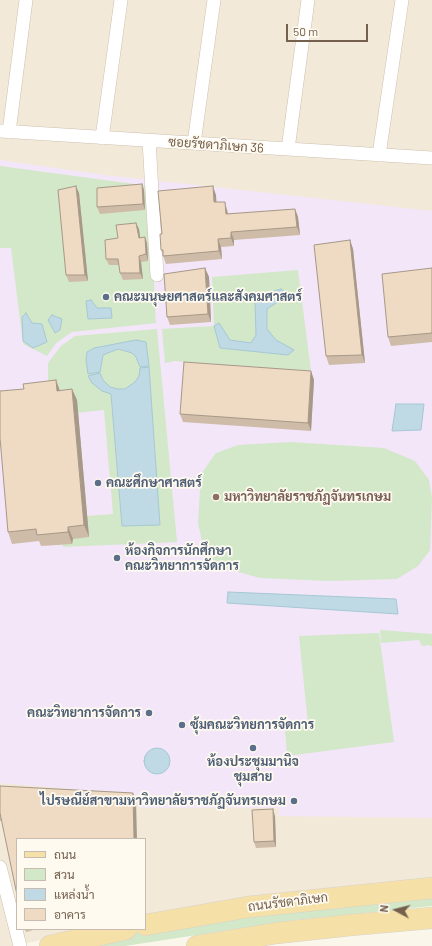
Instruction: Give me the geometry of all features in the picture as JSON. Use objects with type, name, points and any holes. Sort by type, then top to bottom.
[{"type":"main road","name":"ถนนรัชดาภิเษก","points":[[146,925],[248,907],[432,888]]},
{"type":"main road","points":[[197,946],[277,933],[432,918]]},
{"type":"main road","points":[[50,946],[122,930]]},
{"type":"street","points":[[4,131],[26,0]]},
{"type":"street","points":[[102,138],[121,0]]},
{"type":"street","points":[[194,143],[214,0]]},
{"type":"street","points":[[288,149],[308,0]]},
{"type":"street","points":[[379,155],[402,0]]},
{"type":"street","name":"ซอยรัชดาภิเษก 36","points":[[4,131],[432,158]]},
{"type":"street","points":[[149,141],[157,275]]},
{"type":"street","points":[[0,867],[20,946]]},
{"type":"shaded area","name":"มหาวิทยาลัยราชภัฏจันทรเกษม","points":[[0,0],[432,0],[432,882],[361,885],[182,908],[146,916],[146,838],[16,838],[16,930],[83,930],[15,946],[0,946]]},
{"type":"shaded area","name":"มหาวิทยาลัยราชภัฏจันทรเกษม","points":[[0,160],[105,175],[432,211],[432,818],[279,816],[279,808],[139,808],[137,795],[0,783]]},
{"type":"green space","points":[[0,166],[149,186],[156,323],[72,332],[56,343],[47,356],[23,344],[11,248],[0,248]]},
{"type":"green space","points":[[298,270],[311,371],[175,361],[165,363],[162,329],[214,326],[212,277]]},
{"type":"green space","points":[[157,329],[177,542],[63,547],[61,518],[113,514],[104,410],[57,415],[48,398],[48,363],[61,346],[75,336]]},
{"type":"green space","points":[[291,442],[384,448],[415,461],[429,480],[432,498],[430,550],[418,566],[397,579],[329,581],[260,578],[221,567],[205,555],[198,523],[201,474],[216,453],[238,445]]},
{"type":"green space","points":[[380,630],[432,634],[432,647],[430,645],[422,646],[419,640],[381,643]]},
{"type":"green space","points":[[379,633],[394,742],[287,756],[285,728],[302,727],[308,724],[299,636]]},
{"type":"green space","points":[[432,895],[432,906],[295,920],[125,946],[77,946],[125,935],[266,911]]},
{"type":"water","points":[[281,289],[288,295],[267,309],[267,329],[276,340],[294,350],[288,355],[220,348],[214,326],[219,323],[230,340],[251,343],[256,335],[255,302],[264,294]]},
{"type":"water","points":[[91,300],[97,308],[111,308],[112,318],[88,319],[86,301]]},
{"type":"water","points":[[26,313],[32,323],[42,324],[47,342],[33,348],[23,341],[22,317]]},
{"type":"water","points":[[52,315],[62,319],[60,330],[55,333],[48,320]]},
{"type":"water","points":[[136,340],[146,342],[149,366],[140,367],[136,357],[132,353],[118,349],[103,355],[100,372],[88,374],[86,360],[87,352],[94,348]]},
{"type":"water","points":[[149,367],[160,525],[122,526],[111,394],[102,391],[92,383],[88,376],[100,373],[103,380],[110,387],[125,389],[135,382],[139,376],[140,368]]},
{"type":"water","points":[[396,404],[424,404],[421,430],[392,431]]},
{"type":"water","points":[[228,592],[396,599],[398,614],[227,603]]},
{"type":"water","points":[[157,748],[166,752],[170,761],[166,770],[157,774],[148,770],[144,761],[148,752]]},
{"type":"building","points":[[142,184],[143,204],[97,207],[97,188]]},
{"type":"building","points":[[76,186],[85,275],[66,275],[58,190]]},
{"type":"building","points":[[213,186],[214,202],[225,202],[226,214],[295,209],[297,227],[231,232],[231,238],[218,239],[219,251],[163,256],[163,250],[161,250],[160,234],[162,234],[158,191]]},
{"type":"building","points":[[136,223],[139,238],[145,237],[146,254],[139,256],[140,273],[120,273],[118,259],[106,259],[105,240],[118,238],[116,225]]},
{"type":"building","points":[[350,240],[362,355],[326,356],[314,245]]},
{"type":"building","points":[[205,268],[208,314],[167,317],[164,274]]},
{"type":"building","points":[[432,268],[432,333],[388,337],[382,274]]},
{"type":"building","points":[[184,362],[311,371],[308,423],[180,414]]},
{"type":"building","points":[[56,380],[57,391],[72,389],[84,525],[68,527],[68,532],[37,535],[36,529],[8,532],[0,438],[0,391],[24,389],[23,384]]},
{"type":"building","points":[[0,786],[133,793],[134,838],[16,838],[16,890],[0,813]]},
{"type":"building","points":[[273,809],[274,841],[254,842],[252,810]]},
{"type":"place","name":"คณะมนุษยศาสตร์และสังคมศาสตร์","points":[[106,297]]},
{"type":"place","name":"คณะศึกษาศาสตร์","points":[[98,483]]},
{"type":"place","name":"มหาวิทยาลัยราชภัฏจันทรเกษม","points":[[216,497]]},
{"type":"place","name":"ห้องกิจการนักศึกษา คณะวิทยาการจัดการ","points":[[117,558]]},
{"type":"place","name":"คณะวิทยาการจัดการ","points":[[149,713]]},
{"type":"place","name":"ซุ้มคณะวิทยการจัดการ","points":[[182,725]]},
{"type":"place","name":"ห้องประชุมมานิจ ชุมสาย","points":[[253,748]]},
{"type":"place","name":"ไปรษณีย์สาขามหาวิทยาลัยราชภัฏจันทรเกษม","points":[[294,801]]}]
